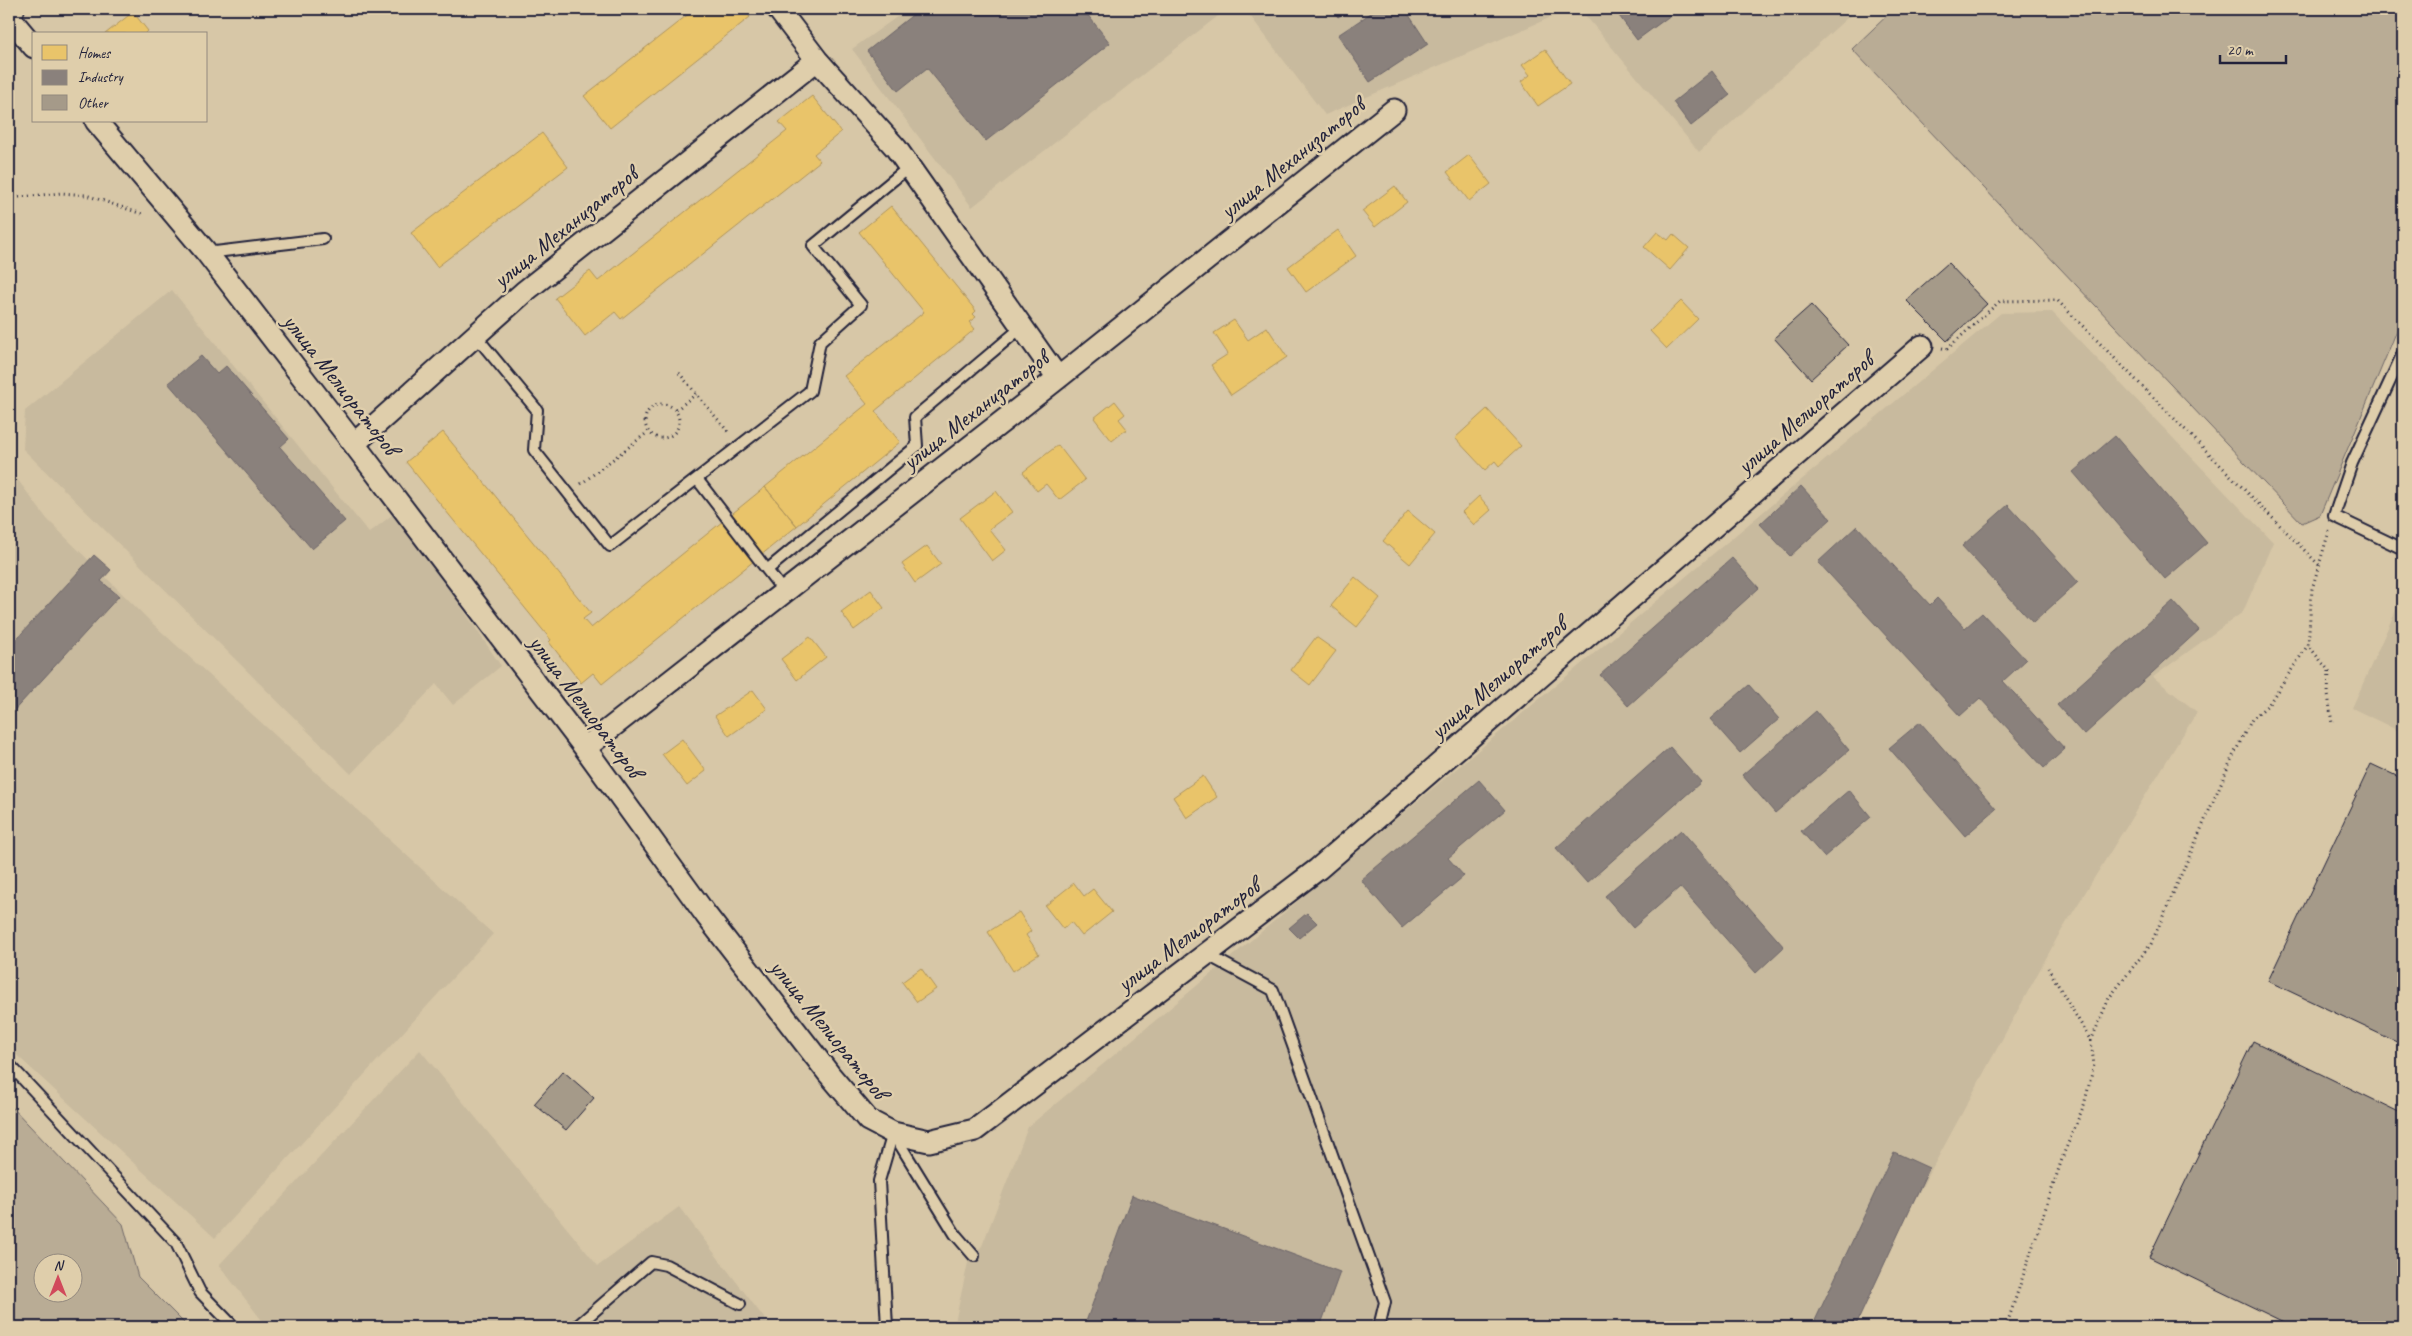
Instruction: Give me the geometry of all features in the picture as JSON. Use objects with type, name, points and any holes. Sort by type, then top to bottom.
[{"type":"street","points":[[778,9],[817,60],[896,148],[1058,378]]},
{"type":"street","points":[[9,17],[32,45]]},
{"type":"street","name":"улица Механизаторов","points":[[354,444],[524,292],[817,60]]},
{"type":"street","name":"улица Механизаторов","points":[[585,748],[1058,378],[1394,110]]},
{"type":"street","name":"улица Мелиораторов","points":[[97,122],[207,253],[354,444],[585,748],[706,915],[828,1074],[868,1120],[893,1133],[929,1141],[974,1130],[1318,869],[1922,346]]},
{"type":"lane","points":[[475,335],[537,410],[534,450],[610,546],[810,391],[820,342],[860,306],[813,246],[909,167]]},
{"type":"lane","points":[[207,253],[323,239]]},
{"type":"lane","points":[[767,570],[917,446],[915,417],[1022,327]]},
{"type":"lane","points":[[2403,353],[2352,463],[2334,516],[2403,549]]},
{"type":"lane","points":[[697,479],[784,592]]},
{"type":"lane","points":[[1206,954],[1273,990],[1385,1302],[1380,1327]]},
{"type":"lane","points":[[9,1064],[176,1243],[200,1292],[234,1327]]},
{"type":"lane","points":[[893,1133],[955,1234],[974,1256]]},
{"type":"lane","points":[[887,1327],[879,1181],[893,1133]]},
{"type":"lane","points":[[576,1327],[651,1262],[666,1265],[740,1304]]},
{"type":"path","points":[[9,198],[62,193],[86,195],[148,216],[170,209]]},
{"type":"path","points":[[1922,346],[1947,349],[2000,301],[2057,300],[2319,565]]},
{"type":"path","points":[[679,373],[740,445]]},
{"type":"path","points":[[676,410],[696,394]]},
{"type":"path","points":[[667,404],[676,410],[679,422],[677,430],[671,436],[660,438],[648,432],[644,419],[652,406],[667,404]]},
{"type":"path","points":[[569,494],[648,432]]},
{"type":"path","points":[[2091,1040],[2109,998],[2151,944],[2232,758],[2252,719],[2268,705],[2308,645],[2312,589],[2334,516]]},
{"type":"path","points":[[2308,645],[2329,671],[2328,694],[2332,724]]},
{"type":"path","points":[[2006,1327],[2064,1154],[2084,1105],[2094,1065],[2091,1040],[2048,968]]},
{"type":"shaded area","points":[[908,9],[1227,9],[972,207],[852,49]]},
{"type":"shaded area","points":[[1245,9],[1570,9],[1325,115]]},
{"type":"shaded area","points":[[1580,9],[1857,9],[1699,152]]},
{"type":"shaded area","points":[[1894,9],[2403,9],[2403,316],[2320,515],[2302,523],[1852,49]]},
{"type":"shaded area","points":[[172,290],[369,533],[397,511],[501,666],[453,705],[436,684],[351,774],[23,449],[25,411]]},
{"type":"shaded area","points":[[2052,312],[2273,542],[2243,612],[2153,677],[2197,712],[2057,938],[1846,1327],[954,1327],[969,1258],[982,1246],[1028,1127],[2001,313]]},
{"type":"shaded area","points":[[9,468],[47,519],[152,623],[493,934],[215,1238],[9,1048]]},
{"type":"shaded area","points":[[2403,594],[2403,733],[2352,708]]},
{"type":"shaded area","points":[[420,1050],[598,1266],[679,1207],[771,1327],[267,1327],[219,1265]]},
{"type":"shaded area","points":[[9,1104],[123,1224],[138,1277],[188,1327],[9,1327]]},
{"type":"building: Homes","points":[[695,9],[744,9],[750,17],[610,128],[584,96]]},
{"type":"building: Homes","points":[[133,12],[148,31],[147,32],[108,32]]},
{"type":"building: Homes","points":[[1545,49],[1570,84],[1538,106],[1521,82],[1530,75],[1522,65]]},
{"type":"building: Homes","points":[[812,96],[841,132],[814,154],[820,161],[621,319],[615,312],[585,336],[555,298],[590,271],[598,281],[787,131],[779,122]]},
{"type":"building: Homes","points":[[542,133],[568,167],[437,267],[411,233]]},
{"type":"building: Homes","points":[[1469,155],[1491,184],[1469,201],[1447,172]]},
{"type":"building: Homes","points":[[1395,186],[1407,202],[1375,227],[1362,211]]},
{"type":"building: Homes","points":[[891,206],[976,311],[973,314],[976,317],[969,322],[975,329],[875,411],[900,442],[797,526],[765,487],[867,404],[844,376],[924,312],[859,232]]},
{"type":"building: Homes","points":[[1338,230],[1356,256],[1306,292],[1288,267]]},
{"type":"building: Homes","points":[[1657,232],[1668,240],[1673,234],[1689,248],[1670,270],[1644,247]]},
{"type":"building: Homes","points":[[1681,301],[1698,319],[1667,349],[1650,331]]},
{"type":"building: Homes","points":[[1234,320],[1248,340],[1267,327],[1287,357],[1231,395],[1211,365],[1228,354],[1214,333]]},
{"type":"building: Homes","points":[[1115,401],[1125,414],[1119,419],[1127,429],[1112,441],[1094,418]]},
{"type":"building: Homes","points":[[1487,409],[1521,446],[1499,466],[1495,461],[1485,470],[1455,438]]},
{"type":"building: Homes","points":[[443,432],[591,613],[583,619],[591,628],[765,487],[797,526],[602,684],[593,673],[581,683],[549,642],[551,640],[406,462]]},
{"type":"building: Homes","points":[[1058,445],[1085,480],[1059,500],[1046,484],[1037,491],[1023,472]]},
{"type":"building: Homes","points":[[996,491],[1012,512],[989,529],[1006,550],[992,561],[960,518]]},
{"type":"building: Homes","points":[[1479,496],[1491,510],[1474,525],[1462,512]]},
{"type":"building: Homes","points":[[1408,511],[1435,534],[1410,564],[1383,541]]},
{"type":"building: Homes","points":[[927,546],[941,564],[915,583],[902,564]]},
{"type":"building: Homes","points":[[1355,577],[1380,598],[1357,627],[1331,606]]},
{"type":"building: Homes","points":[[871,590],[884,608],[854,630],[841,612]]},
{"type":"building: Homes","points":[[810,637],[826,657],[797,680],[781,659]]},
{"type":"building: Homes","points":[[1316,637],[1336,651],[1310,685],[1291,670]]},
{"type":"building: Homes","points":[[753,690],[767,709],[729,736],[715,716]]},
{"type":"building: Homes","points":[[682,739],[706,771],[687,786],[662,754]]},
{"type":"building: Homes","points":[[1203,776],[1217,797],[1187,818],[1173,797]]},
{"type":"building: Homes","points":[[1074,883],[1084,896],[1093,889],[1112,912],[1082,936],[1071,922],[1063,929],[1045,906]]},
{"type":"building: Homes","points":[[1019,912],[1031,931],[1026,935],[1039,954],[1013,971],[988,932]]},
{"type":"building: Homes","points":[[921,968],[936,989],[917,1002],[902,982]]},
{"type":"building: Industry","points":[[920,9],[1083,9],[1110,43],[986,141],[927,68],[898,91],[867,51]]},
{"type":"building: Industry","points":[[1332,9],[1349,9],[1338,17]]},
{"type":"building: Industry","points":[[1377,9],[1405,9],[1428,44],[1370,82],[1338,35]]},
{"type":"building: Industry","points":[[1614,9],[1679,9],[1637,40]]},
{"type":"building: Industry","points":[[1712,71],[1730,95],[1691,126],[1673,102]]},
{"type":"building: Industry","points":[[201,356],[217,374],[226,366],[289,439],[280,447],[345,521],[312,549],[168,383]]},
{"type":"building: Industry","points":[[2115,436],[2207,543],[2165,579],[2073,472]]},
{"type":"building: Industry","points":[[1801,486],[1831,519],[1790,556],[1760,524]]},
{"type":"building: Industry","points":[[2008,505],[2078,582],[2033,623],[1962,546]]},
{"type":"building: Industry","points":[[1857,526],[1930,605],[1937,598],[1965,628],[1982,613],[2026,660],[2003,681],[2065,749],[2044,768],[1980,698],[1960,716],[1818,562]]},
{"type":"building: Industry","points":[[94,555],[111,570],[101,581],[119,596],[9,716],[9,647]]},
{"type":"building: Industry","points":[[1732,558],[1759,588],[1628,706],[1600,675]]},
{"type":"building: Industry","points":[[2173,601],[2199,630],[2084,735],[2057,705]]},
{"type":"building: Industry","points":[[1749,685],[1779,719],[1740,753],[1710,719]]},
{"type":"building: Industry","points":[[1816,711],[1849,750],[1775,813],[1742,775]]},
{"type":"building: Industry","points":[[1920,722],[1996,809],[1965,836],[1889,748]]},
{"type":"building: Industry","points":[[1670,747],[1701,782],[1587,883],[1556,848]]},
{"type":"building: Industry","points":[[1479,780],[1505,810],[1448,858],[1464,876],[1402,928],[1361,880]]},
{"type":"building: Industry","points":[[1849,790],[1871,817],[1824,857],[1801,831]]},
{"type":"building: Industry","points":[[1681,830],[1784,947],[1756,973],[1680,887],[1633,928],[1605,896]]},
{"type":"building: Industry","points":[[1307,913],[1317,923],[1299,938],[1289,928]]},
{"type":"building: Industry","points":[[1894,1152],[1929,1168],[1855,1327],[1812,1327]]},
{"type":"building: Industry","points":[[1132,1195],[1340,1272],[1320,1327],[1084,1327]]},
{"type":"building: Other","points":[[1948,263],[1987,304],[1947,341],[1906,300]]},
{"type":"building: Other","points":[[1811,305],[1848,345],[1811,379],[1774,338]]},
{"type":"building: Other","points":[[2371,764],[2403,779],[2403,1045],[2268,981]]},
{"type":"building: Other","points":[[2253,1041],[2403,1114],[2403,1327],[2294,1327],[2149,1257]]},
{"type":"building: Other","points":[[563,1071],[594,1098],[566,1130],[534,1104]]}]
